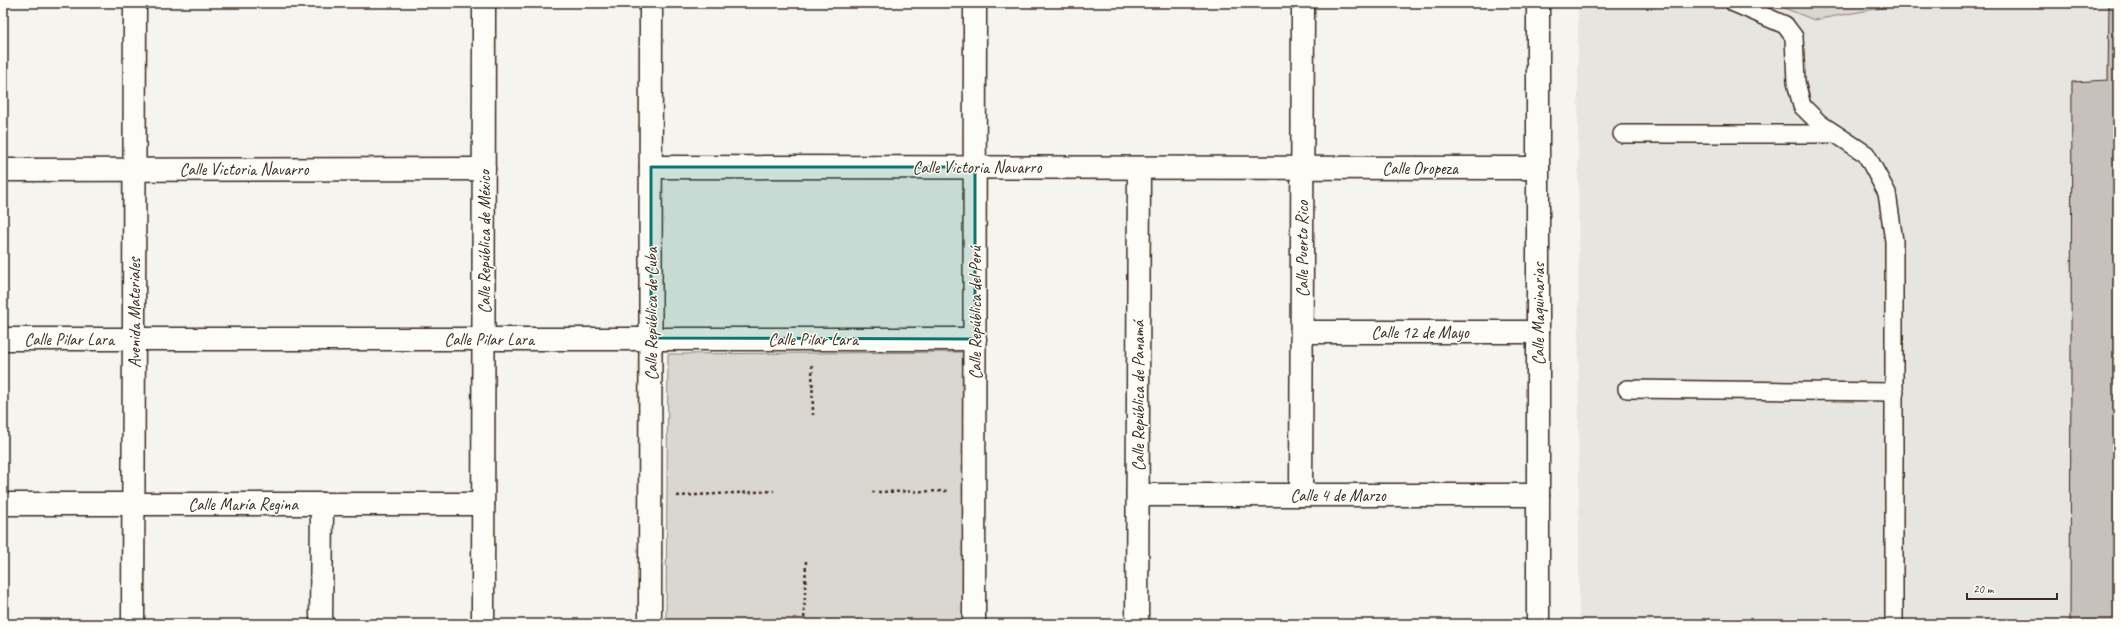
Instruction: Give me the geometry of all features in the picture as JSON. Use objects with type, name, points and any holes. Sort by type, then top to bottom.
[{"type":"street","name":"Avenida Materiales","points":[[133,624],[134,3]]},
{"type":"street","name":"Calle República de México","points":[[483,624],[484,3]]},
{"type":"street","name":"Calle República de Cuba","points":[[650,624],[651,3]]},
{"type":"street","name":"Calle República del Perú","points":[[974,624],[976,3]]},
{"type":"street","name":"Calle Puerto Rico","points":[[1301,494],[1303,3]]},
{"type":"street","name":"Calle Maquinarias","points":[[1538,3],[1538,624]]},
{"type":"street","name":"Calle Victoria Navarro","points":[[651,167],[1302,168]]},
{"type":"street","name":"Calle República de Panamá","points":[[1137,624],[1139,168]]},
{"type":"street","name":"Calle Oropeza","points":[[1302,168],[1538,168]]},
{"type":"street","name":"Calle Victoria Navarro","points":[[3,170],[484,169]]},
{"type":"street","name":"Calle 12 de Mayo","points":[[1302,332],[1538,332]]},
{"type":"street","name":"Calle Pilar Lara","points":[[3,339],[975,339]]},
{"type":"street","name":"Calle 4 de Marzo","points":[[1138,494],[1538,495]]},
{"type":"street","name":"Calle María Regina","points":[[3,504],[483,504]]},
{"type":"street","points":[[321,624],[322,504]]},
{"type":"lane","points":[[1734,3],[1785,25],[1794,37],[1796,82],[1802,106],[1819,123],[1866,154],[1887,194],[1894,241],[1894,624]]},
{"type":"lane","points":[[1622,134],[1835,134]]},
{"type":"lane","points":[[1627,389],[1895,392]]},
{"type":"path","points":[[812,339],[813,415]]},
{"type":"path","points":[[650,498],[774,491]]},
{"type":"path","points":[[872,492],[974,491]]},
{"type":"path","points":[[804,624],[806,560]]},
{"type":"highlighted area","points":[[651,167],[975,167],[975,339],[651,338]]},
{"type":"shaded area","points":[[1578,3],[2118,3],[2118,624],[1579,624]]},
{"type":"shaded area","points":[[1772,3],[1939,3],[1898,5],[1814,20]]},
{"type":"shaded area","points":[[970,352],[967,624],[666,624],[668,354]]},
{"type":"building","points":[[2109,3],[2118,3],[2118,624],[2070,624],[2072,82],[2108,80]]}]
